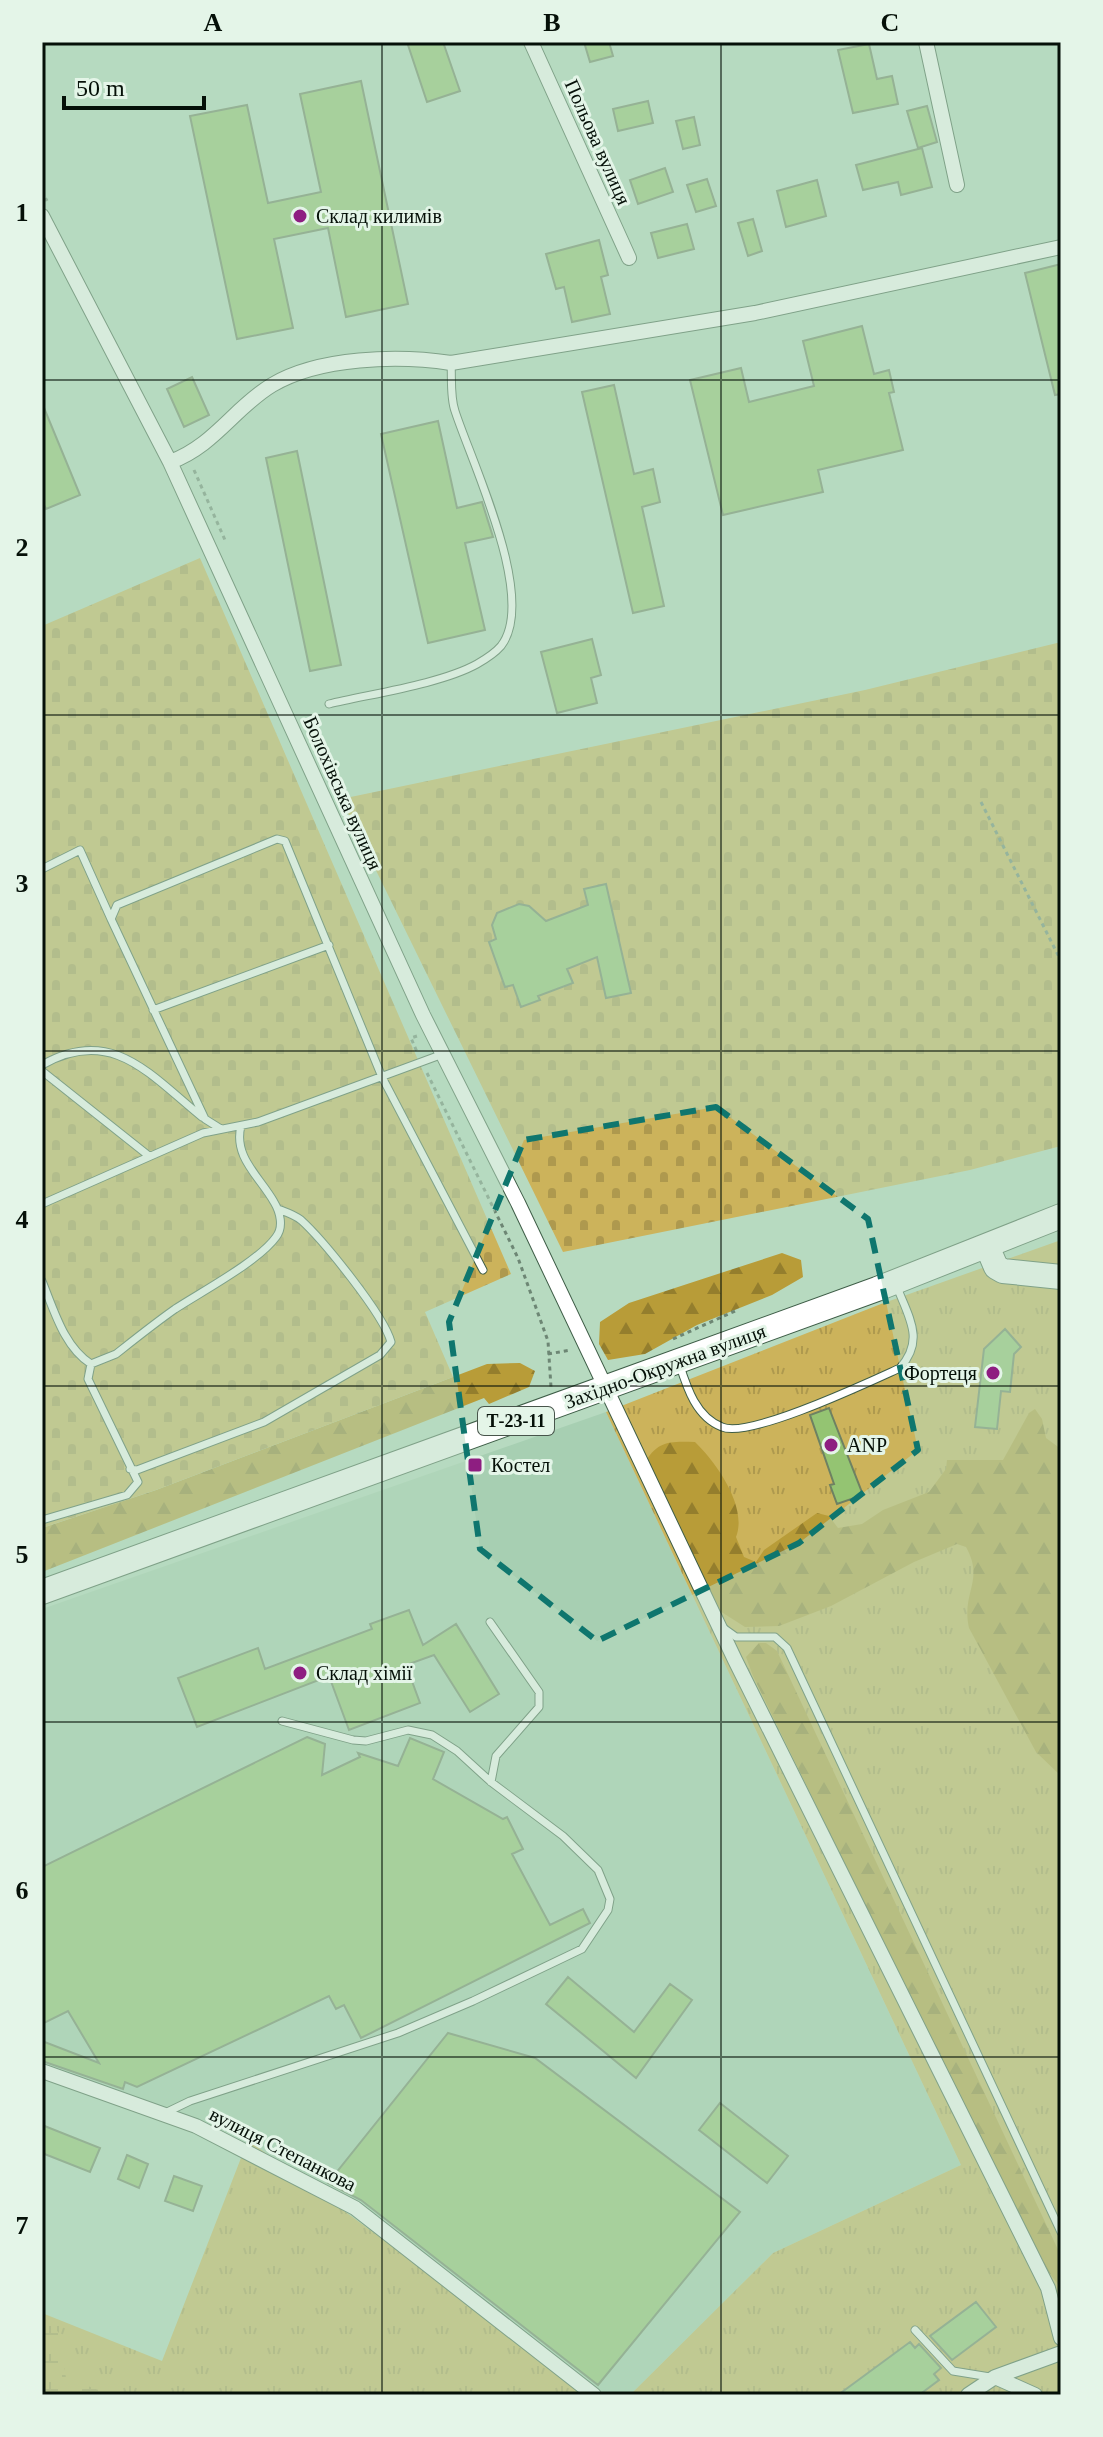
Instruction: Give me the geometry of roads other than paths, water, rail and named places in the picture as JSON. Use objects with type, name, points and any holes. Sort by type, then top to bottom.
[{"type":"main road","name":"Західно-Окружна вулиця","points":[[42,1592],[605,1388],[674,1350],[895,1282],[1061,1216]]},
{"type":"main road","points":[[987,1246],[996,1267],[1003,1271],[1061,1277]]},
{"type":"street","name":"Польова вулиця","points":[[531,42],[629,258]]},
{"type":"street","points":[[926,42],[957,185]]},
{"type":"street","name":"Болохівська вулиця","points":[[42,216],[170,462],[443,1054],[735,1660],[1048,2288],[1061,2338]]},
{"type":"street","points":[[170,462],[194,453],[272,385],[343,360],[422,358],[451,363],[755,313],[1061,247]]},
{"type":"street","name":"вулиця Степанкова","points":[[42,2071],[196,2126],[355,2208],[594,2395]]},
{"type":"street","points":[[968,2395],[995,2377],[1061,2353]]},
{"type":"street","points":[[995,2377],[1035,2395]]},
{"type":"lane","points":[[329,704],[459,672],[492,654],[505,637],[509,624],[509,591],[496,516],[454,408],[451,363]]},
{"type":"lane","points":[[111,919],[117,905],[277,839],[285,841],[382,1077],[483,1270]]},
{"type":"lane","points":[[42,869],[80,850],[205,1119]]},
{"type":"lane","points":[[153,1010],[329,945]]},
{"type":"lane","points":[[149,1156],[42,1068],[62,1053],[92,1049],[112,1051],[127,1057],[221,1129]]},
{"type":"lane","points":[[42,1204],[203,1133],[241,1126],[443,1054]]},
{"type":"lane","points":[[91,1364],[116,1354],[254,1256],[277,1236],[281,1223],[278,1209],[243,1158],[238,1137],[241,1126]]},
{"type":"lane","points":[[130,1469],[137,1470],[264,1422],[380,1355],[391,1342],[373,1310],[326,1249],[300,1219],[278,1209]]},
{"type":"lane","points":[[42,1281],[68,1340],[78,1356],[91,1364]]},
{"type":"lane","points":[[674,1350],[689,1392],[710,1421],[725,1429],[767,1422],[900,1368],[912,1354],[916,1343],[895,1282]]},
{"type":"lane","points":[[42,1520],[127,1495],[138,1482],[88,1379],[91,1364]]},
{"type":"lane","points":[[490,1622],[539,1692],[539,1707],[496,1756],[491,1782]]},
{"type":"lane","points":[[718,1623],[736,1637],[769,1635],[780,1639],[787,1648],[1061,2232]]},
{"type":"lane","points":[[735,1660],[737,1648],[746,1638]]},
{"type":"lane","points":[[162,2115],[190,2101],[398,2033],[582,1949],[608,1910],[610,1899],[598,1870],[563,1836],[491,1782],[457,1751],[432,1735],[408,1730],[366,1741],[353,1740],[282,1721]]},
{"type":"lane","points":[[915,2330],[953,2371],[995,2377]]},
{"type":"place","name":"Склад килимів","points":[[300,216]]},
{"type":"place","name":"Фортеця","points":[[993,1373]]},
{"type":"place","name":"ANP","points":[[831,1445]]},
{"type":"place","name":"Костел","points":[[475,1465]]},
{"type":"place","name":"Склад хімії","points":[[300,1673]]}]
